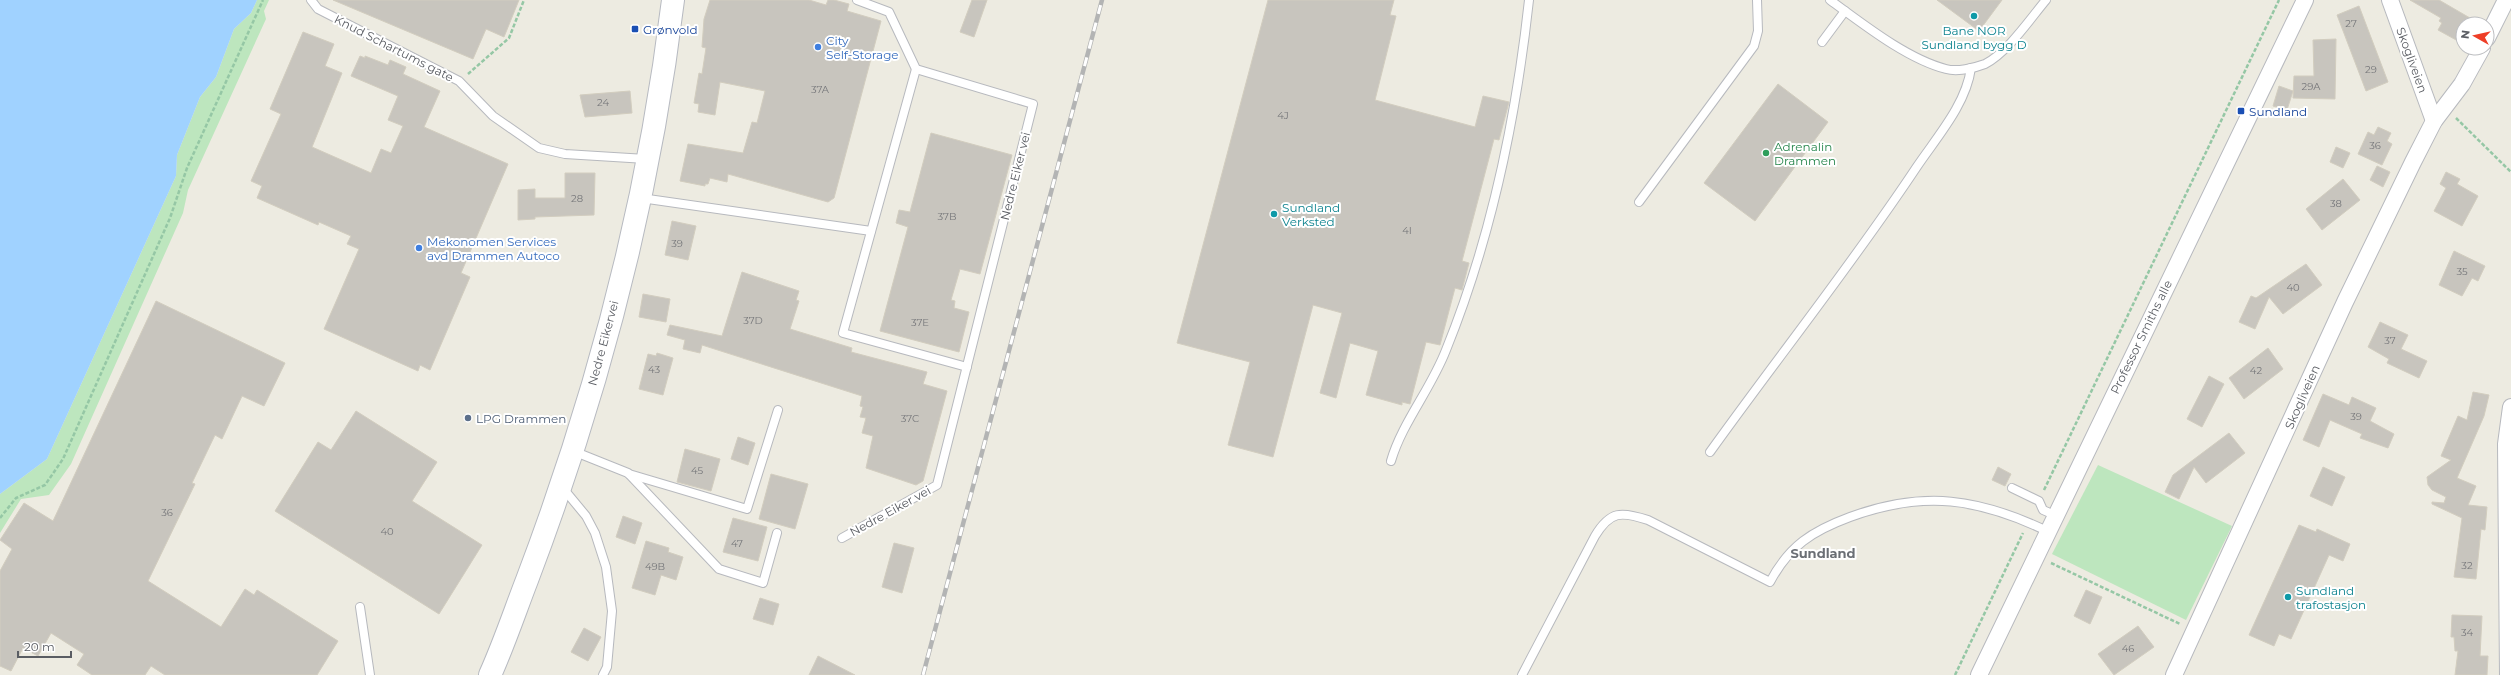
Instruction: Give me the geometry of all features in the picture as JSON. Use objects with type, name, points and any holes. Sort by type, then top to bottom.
[{"type":"main road","name":"Nedre Eikervei","points":[[490,675],[562,487],[597,370],[641,198],[649,159],[673,0]]},
{"type":"street","name":"Professor Smiths alle","points":[[1979,675],[2057,516],[2214,184],[2305,0]]},
{"type":"street","name":"Skogliveien","points":[[2390,0],[2434,121]]},
{"type":"street","points":[[2495,22],[2506,0]]},
{"type":"street","name":"Skogliveien","points":[[2174,675],[2345,302],[2434,121],[2462,84],[2478,56]]},
{"type":"street","points":[[2508,675],[2506,444],[2511,407]]},
{"type":"lane","name":"Knud Schartums gate","points":[[311,0],[318,9],[459,81],[494,116],[539,148],[565,154],[649,159]]},
{"type":"lane","points":[[857,0],[889,12],[916,69],[843,333],[967,367]]},
{"type":"lane","points":[[1391,461],[1402,433],[1430,388],[1446,351],[1472,276],[1508,141],[1521,70],[1529,0]]},
{"type":"lane","points":[[1639,202],[1754,46],[1758,31],[1756,0]]},
{"type":"lane","points":[[1830,0],[1898,46],[1929,63],[1947,69],[1971,68],[1986,63],[1999,54],[2046,0]]},
{"type":"lane","points":[[1822,42],[1845,11]]},
{"type":"lane","points":[[1710,452],[1886,212],[1962,98],[1969,80],[1971,68]]},
{"type":"lane","name":"Nedre Eiker vei","points":[[842,538],[937,485],[1033,104],[916,69]]},
{"type":"lane","points":[[641,198],[871,231]]},
{"type":"lane","points":[[573,450],[628,473],[747,509],[778,410]]},
{"type":"lane","points":[[628,473],[719,569],[763,583],[777,533]]},
{"type":"lane","points":[[562,487],[586,516],[595,533],[606,567],[612,611],[607,667],[603,675]]},
{"type":"lane","points":[[2012,488],[2039,501],[2043,510],[2057,516]]},
{"type":"lane","points":[[1522,675],[1595,536],[1608,518],[1619,514],[1634,515],[1648,520],[1770,582],[1784,560],[1800,541],[1837,521],[1891,503],[1912,500],[1954,502],[1980,506],[2029,522],[2049,532]]},
{"type":"lane","points":[[360,607],[370,675]]},
{"type":"path","points":[[0,518],[16,498],[45,486],[63,459],[170,218],[190,161],[263,0]]},
{"type":"path","points":[[459,81],[509,38],[524,0]]},
{"type":"path","points":[[2039,501],[2280,0]]},
{"type":"path","points":[[2445,107],[2511,172]]},
{"type":"path","points":[[1955,675],[2029,522]]},
{"type":"path","points":[[2037,556],[2195,631]]},
{"type":"green space","points":[[257,0],[269,0],[264,11],[266,19],[188,190],[183,213],[71,464],[49,495],[21,499],[0,533],[0,494],[47,459],[176,176],[177,155],[200,97],[216,77],[234,29],[251,13]]},
{"type":"green space","points":[[2098,465],[2232,526],[2186,620],[2052,554]]},
{"type":"water","points":[[0,0],[257,0],[251,13],[234,29],[216,77],[200,97],[177,155],[176,176],[47,459],[0,494]]},
{"type":"building","points":[[333,0],[519,0],[504,37],[486,29],[473,59]]},
{"type":"building","points":[[710,0],[809,0],[826,5],[828,0],[834,0],[849,4],[847,11],[881,21],[834,198],[828,202],[728,174],[727,182],[710,178],[708,184],[705,184],[705,186],[680,181],[688,144],[743,153],[752,122],[757,123],[765,91],[720,82],[715,115],[698,112],[699,104],[694,103],[699,73],[702,74],[706,48],[702,47],[704,19]]},
{"type":"building","points":[[972,0],[987,0],[974,37],[960,32]]},
{"type":"building","points":[[1268,0],[1394,0],[1390,15],[1396,16],[1375,100],[1475,127],[1483,96],[1509,102],[1499,140],[1494,139],[1462,261],[1469,263],[1462,290],[1455,288],[1440,345],[1426,342],[1410,404],[1402,402],[1402,405],[1366,395],[1378,351],[1350,343],[1336,398],[1320,393],[1342,313],[1313,305],[1273,457],[1228,445],[1250,362],[1177,343]]},
{"type":"building","name":"Bane NOR Sundland bygg D","points":[[1937,0],[2002,0],[1979,31]]},
{"type":"building","points":[[2410,0],[2439,0],[2467,16],[2455,16],[2455,39],[2438,30],[2442,23],[2439,21],[2441,18]]},
{"type":"building","points":[[2359,6],[2388,82],[2366,91],[2337,15]]},
{"type":"building","points":[[303,32],[334,44],[325,66],[342,73],[312,147],[371,173],[381,149],[391,153],[403,126],[388,120],[398,96],[351,76],[360,56],[365,58],[365,56],[388,65],[390,60],[406,67],[403,74],[440,91],[424,127],[508,164],[461,273],[470,277],[430,370],[420,365],[418,371],[324,329],[359,249],[347,244],[351,236],[319,222],[318,225],[257,198],[262,186],[251,181],[281,114],[270,109]]},
{"type":"building","points":[[2336,39],[2335,99],[2293,98],[2294,76],[2314,76],[2313,40]]},
{"type":"building","name":"Adrenalin Drammen","points":[[1778,84],[1828,122],[1755,221],[1704,183]]},
{"type":"building","points":[[2279,86],[2293,91],[2287,110],[2273,106]]},
{"type":"building","points":[[630,91],[632,113],[585,117],[580,95]]},
{"type":"building","points":[[2378,127],[2391,133],[2387,141],[2392,144],[2382,165],[2358,154],[2368,132],[2374,135]]},
{"type":"building","points":[[931,133],[1012,155],[980,274],[960,269],[951,300],[955,301],[954,308],[969,312],[959,352],[880,331],[908,227],[896,223],[899,210],[910,212]]},
{"type":"building","points":[[2336,147],[2350,153],[2343,168],[2330,162]]},
{"type":"building","points":[[2377,166],[2390,172],[2383,187],[2370,180]]},
{"type":"building","points":[[2446,172],[2460,179],[2457,184],[2478,196],[2462,226],[2434,211],[2446,188],[2440,184]]},
{"type":"building","points":[[565,173],[595,173],[594,215],[535,217],[535,219],[518,220],[518,190],[535,189],[535,198],[565,198]]},
{"type":"building","points":[[2343,179],[2360,200],[2322,230],[2306,209]]},
{"type":"building","points":[[672,221],[696,226],[688,260],[665,255]]},
{"type":"building","points":[[2454,251],[2485,266],[2478,281],[2472,278],[2462,296],[2439,285]]},
{"type":"building","points":[[2306,264],[2322,285],[2283,314],[2269,297],[2255,329],[2239,322],[2251,296],[2256,298]]},
{"type":"building","points":[[742,272],[799,291],[796,300],[799,301],[790,329],[852,348],[851,352],[927,372],[923,384],[947,391],[923,481],[916,485],[866,468],[873,436],[862,433],[866,418],[860,417],[863,407],[860,406],[862,396],[702,345],[700,353],[683,349],[685,340],[667,335],[670,325],[722,336]]},
{"type":"building","points":[[643,294],[670,299],[666,322],[639,317]]},
{"type":"building","points":[[156,301],[285,363],[264,406],[242,396],[222,439],[215,435],[192,483],[195,484],[148,581],[221,627],[245,589],[254,595],[257,590],[338,641],[317,675],[165,675],[151,666],[145,675],[92,675],[77,665],[84,654],[51,633],[38,656],[23,648],[11,671],[0,666],[0,571],[12,549],[0,540],[24,503],[53,521]]},
{"type":"building","points":[[2380,322],[2408,335],[2401,349],[2427,361],[2419,378],[2387,363],[2389,359],[2368,347]]},
{"type":"building","points":[[2268,348],[2283,369],[2244,399],[2229,378]]},
{"type":"building","points":[[657,353],[673,358],[663,395],[639,389],[648,354],[656,356]]},
{"type":"building","points":[[2209,376],[2224,384],[2202,427],[2187,419]]},
{"type":"building","points":[[2473,392],[2489,395],[2484,416],[2457,478],[2476,486],[2468,505],[2487,507],[2485,530],[2481,529],[2476,579],[2454,577],[2462,518],[2432,504],[2432,502],[2444,503],[2446,497],[2432,490],[2428,485],[2427,477],[2451,460],[2441,456],[2458,416],[2467,420]]},
{"type":"building","points":[[2323,394],[2349,405],[2352,397],[2376,408],[2370,421],[2394,434],[2388,448],[2360,438],[2362,434],[2330,420],[2319,447],[2303,440]]},
{"type":"building","points":[[356,411],[437,462],[412,501],[482,545],[439,614],[275,511],[318,442],[331,450]]},
{"type":"building","points":[[2229,433],[2245,453],[2206,483],[2194,467],[2179,499],[2165,492],[2173,475]]},
{"type":"building","points":[[738,437],[755,443],[748,465],[731,459]]},
{"type":"building","points":[[685,449],[720,459],[711,491],[677,482]]},
{"type":"building","points":[[1998,467],[2011,474],[2005,486],[1992,480]]},
{"type":"building","points":[[2323,467],[2345,477],[2332,506],[2310,496]]},
{"type":"building","points":[[771,474],[808,484],[795,529],[759,519]]},
{"type":"building","points":[[623,516],[642,523],[635,544],[616,537]]},
{"type":"building","points":[[733,518],[767,527],[758,561],[723,552]]},
{"type":"building","name":"Sundland trafostasjon","points":[[2299,525],[2316,532],[2317,529],[2350,544],[2343,561],[2329,555],[2291,639],[2279,634],[2274,646],[2249,635]]},
{"type":"building","points":[[646,541],[669,548],[668,552],[683,557],[676,580],[661,575],[655,595],[632,588]]},
{"type":"building","points":[[894,543],[914,548],[902,593],[882,587]]},
{"type":"building","points":[[2086,590],[2102,597],[2090,624],[2074,616]]},
{"type":"building","points":[[760,598],[779,604],[773,625],[753,619]]},
{"type":"building","points":[[2452,615],[2482,616],[2480,656],[2488,656],[2487,675],[2455,675],[2458,651],[2455,651],[2454,637],[2451,637]]},
{"type":"building","points":[[2138,626],[2154,647],[2114,675],[2098,654]]},
{"type":"building","points":[[584,628],[601,637],[588,661],[571,652]]},
{"type":"building","points":[[818,656],[855,675],[809,675]]},
{"type":"railway","points":[[923,675],[1102,0]]},
{"type":"place","name":"Bane NOR Sundland bygg D","points":[[1974,16]]},
{"type":"place","name":"Grønvold","points":[[635,29]]},
{"type":"place","name":"City Self-Storage","points":[[818,47]]},
{"type":"place","name":"Sundland","points":[[2241,111]]},
{"type":"place","name":"Adrenalin Drammen","points":[[1766,153]]},
{"type":"place","name":"Sundland Verksted","points":[[1274,214]]},
{"type":"place","name":"Mekonomen Services avd Drammen Autoco","points":[[419,248]]},
{"type":"place","name":"LPG Drammen","points":[[468,418]]},
{"type":"place","name":"Sundland trafostasjon","points":[[2288,597]]},
{"type":"district","name":"Sundland","points":[[1823,553]]}]
